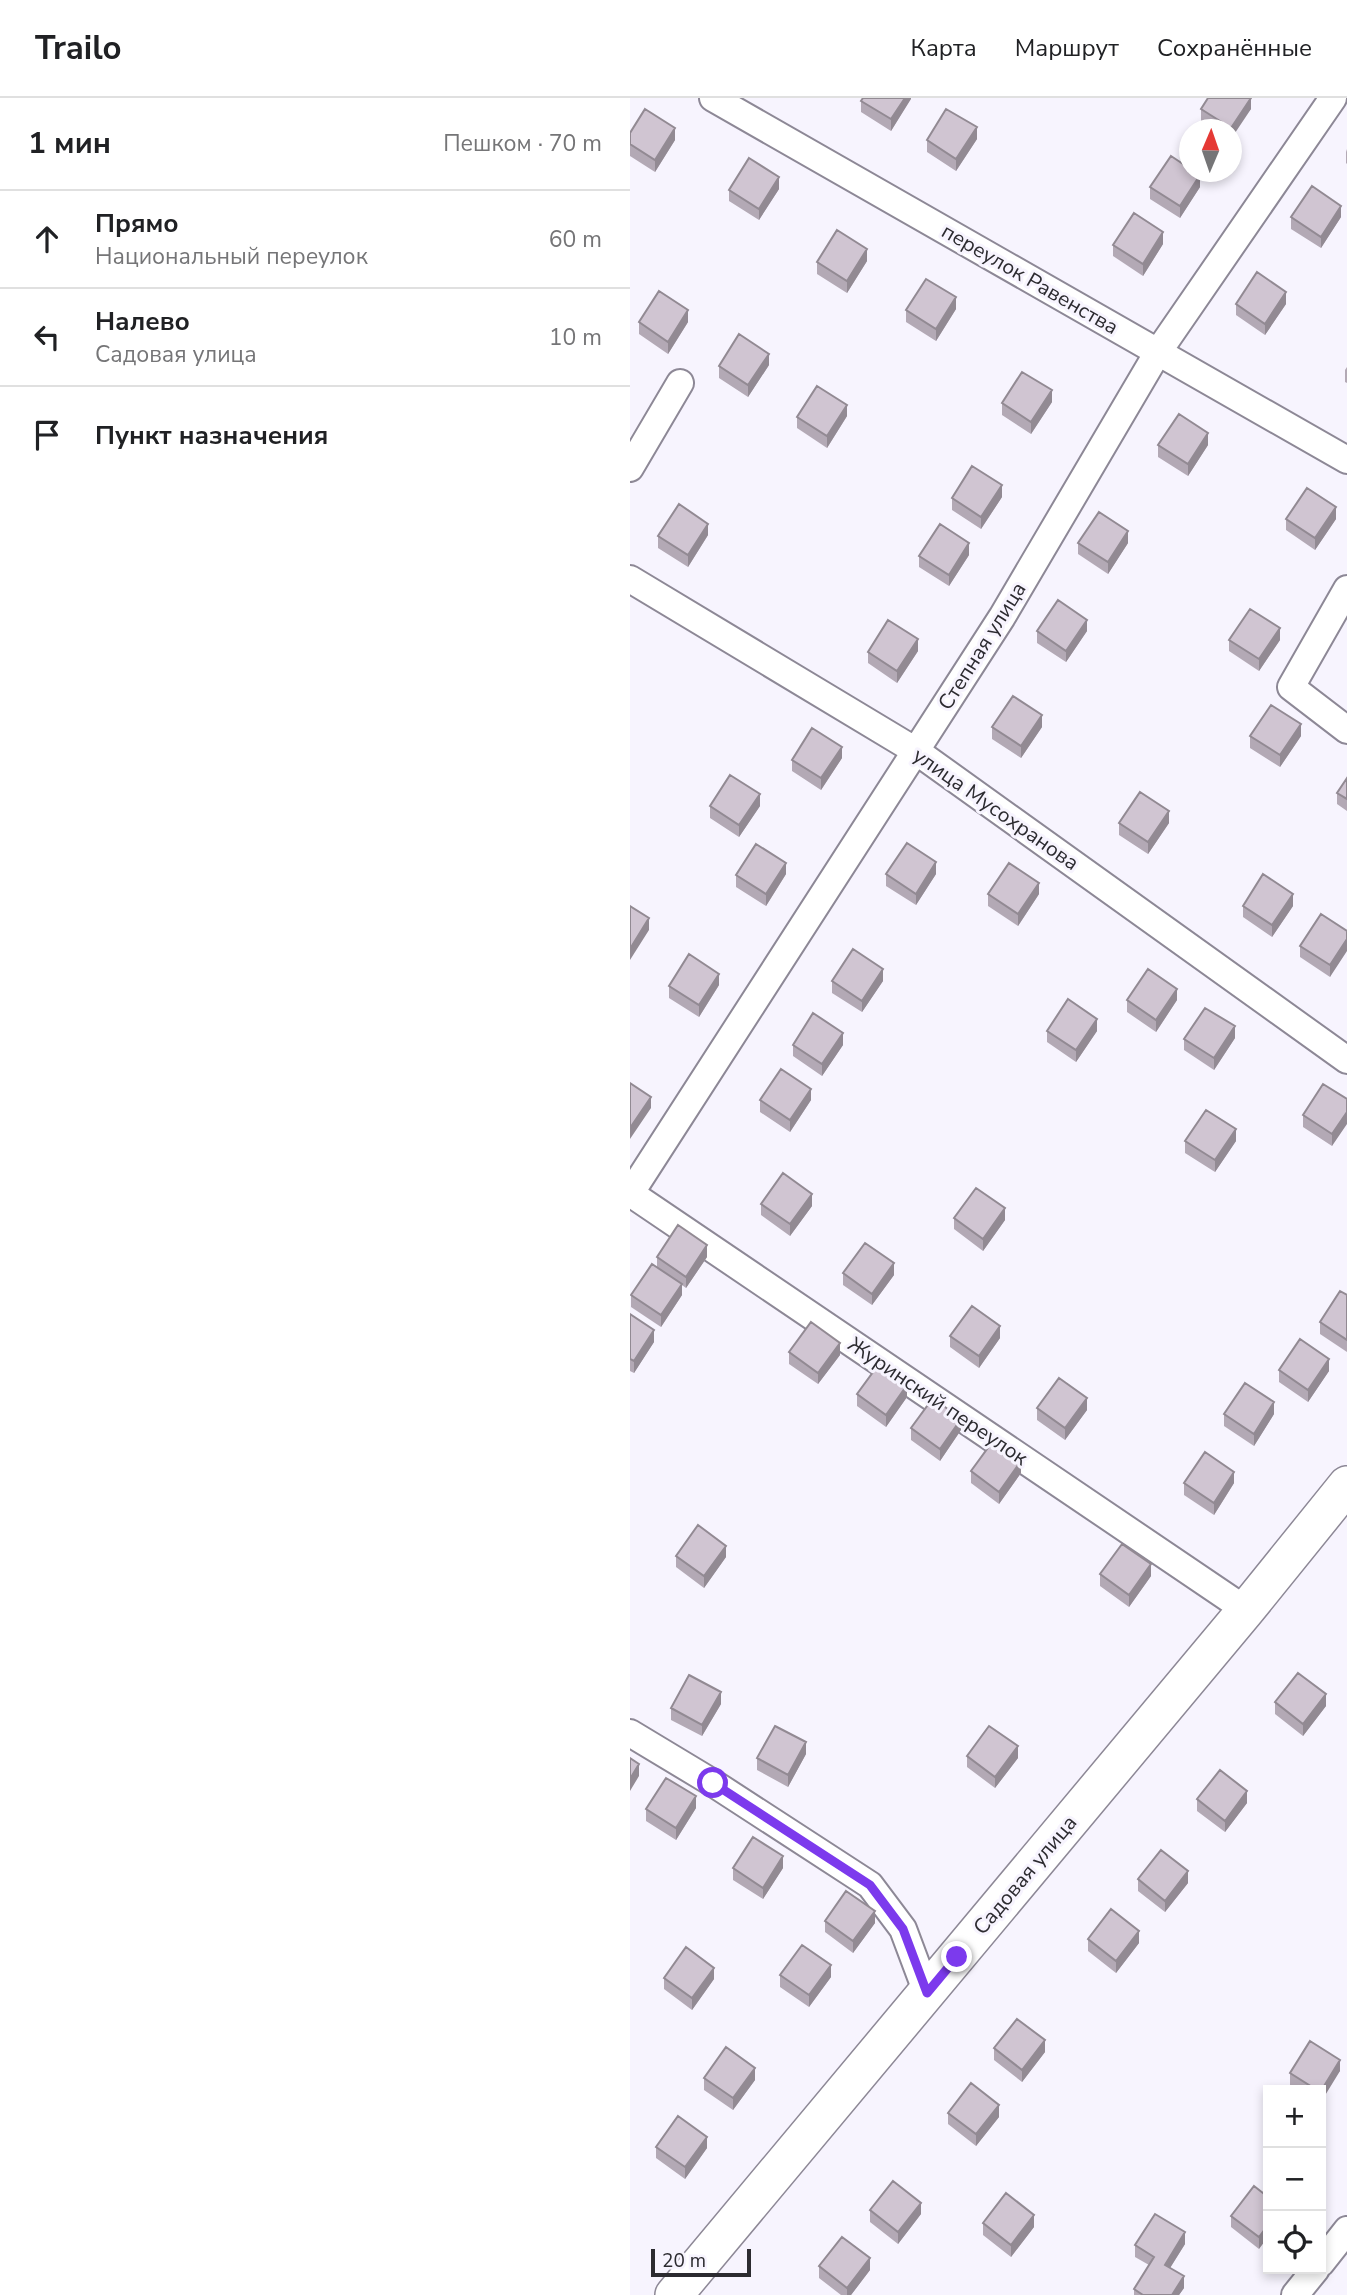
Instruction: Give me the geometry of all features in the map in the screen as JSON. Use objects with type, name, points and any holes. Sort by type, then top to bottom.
[{"type":"street","name":"переулок Равенства","points":[[713,98],[1347,460]]},
{"type":"street","name":"Степная улица","points":[[630,1193],[1002,617],[1158,352],[1333,98]]},
{"type":"street","points":[[630,468],[680,383]]},
{"type":"street","name":"улица Мусохранова","points":[[630,579],[916,751],[1347,1060]]},
{"type":"street","points":[[1347,589],[1291,687],[1347,730]]},
{"type":"street","name":"Журинский переулок","points":[[630,1193],[1247,1610]]},
{"type":"street","name":"Садовая улица","points":[[674,2295],[1247,1610],[1347,1485]]},
{"type":"street","points":[[630,1733],[713,1783],[870,1885],[903,1929],[927,1993]]},
{"type":"street","points":[[1326,2257],[1347,2230]]},
{"type":"street","points":[[1295,2295],[1312,2274]]},
{"type":"building","points":[[863,98],[905,98],[891,119],[861,101]]},
{"type":"building","points":[[1208,98],[1251,98],[1237,119],[1217,119],[1201,109]]},
{"type":"building","points":[[645,109],[675,128],[655,160],[630,144],[630,133]]},
{"type":"building","points":[[946,109],[977,127],[956,159],[927,140]]},
{"type":"building","points":[[1171,156],[1179,161],[1179,182],[1195,182],[1180,206],[1150,187]]},
{"type":"building","points":[[749,158],[779,177],[759,209],[729,190]]},
{"type":"building","points":[[1312,186],[1341,206],[1321,237],[1291,217]]},
{"type":"building","points":[[1134,213],[1163,232],[1143,264],[1113,245]]},
{"type":"building","points":[[837,230],[867,249],[847,281],[817,262]]},
{"type":"building","points":[[1257,272],[1286,292],[1265,324],[1236,304]]},
{"type":"building","points":[[926,279],[956,297],[936,329],[906,310]]},
{"type":"building","points":[[659,291],[688,310],[668,342],[639,322]]},
{"type":"building","points":[[739,334],[769,354],[748,385],[719,366]]},
{"type":"building","points":[[1022,372],[1052,390],[1031,422],[1002,403]]},
{"type":"building","points":[[817,386],[847,405],[827,436],[797,417]]},
{"type":"building","points":[[1179,414],[1208,433],[1188,464],[1158,445]]},
{"type":"building","points":[[972,466],[1002,485],[981,517],[952,498]]},
{"type":"building","points":[[1307,488],[1336,507],[1315,538],[1286,519]]},
{"type":"building","points":[[679,504],[708,524],[688,555],[658,536]]},
{"type":"building","points":[[1099,512],[1128,531],[1108,562],[1078,543]]},
{"type":"building","points":[[940,524],[969,543],[949,575],[919,556]]},
{"type":"building","points":[[1058,600],[1087,620],[1066,651],[1037,631]]},
{"type":"building","points":[[1250,609],[1280,628],[1259,659],[1229,640]]},
{"type":"building","points":[[888,620],[918,639],[897,671],[868,652]]},
{"type":"building","points":[[1013,696],[1042,715],[1021,746],[992,727]]},
{"type":"building","points":[[1271,705],[1301,724],[1280,755],[1250,736]]},
{"type":"building","points":[[812,728],[842,747],[821,778],[792,760]]},
{"type":"building","points":[[730,775],[760,794],[739,825],[710,806]]},
{"type":"building","points":[[1347,778],[1347,799],[1337,793]]},
{"type":"building","points":[[1140,792],[1169,811],[1148,842],[1119,823]]},
{"type":"building","points":[[907,843],[936,862],[916,894],[886,874]]},
{"type":"building","points":[[756,844],[786,863],[766,894],[736,875]]},
{"type":"building","points":[[1009,863],[1039,883],[1018,914],[988,894]]},
{"type":"building","points":[[1263,874],[1293,894],[1272,925],[1243,906]]},
{"type":"building","points":[[630,906],[649,918],[630,949]]},
{"type":"building","points":[[1321,914],[1347,931],[1347,939],[1330,965],[1300,946]]},
{"type":"building","points":[[853,949],[883,969],[862,1001],[832,981]]},
{"type":"building","points":[[689,954],[719,974],[699,1005],[669,986]]},
{"type":"building","points":[[1148,969],[1177,989],[1156,1020],[1127,1000]]},
{"type":"building","points":[[1068,999],[1097,1019],[1076,1050],[1047,1031]]},
{"type":"building","points":[[1205,1008],[1235,1026],[1214,1058],[1184,1039]]},
{"type":"building","points":[[813,1013],[843,1033],[822,1064],[793,1045]]},
{"type":"building","points":[[781,1069],[811,1089],[790,1120],[760,1100]]},
{"type":"building","points":[[630,1083],[651,1097],[630,1128]]},
{"type":"building","points":[[1323,1084],[1347,1099],[1347,1112],[1332,1134],[1303,1115]]},
{"type":"building","points":[[1206,1110],[1236,1129],[1215,1160],[1185,1141]]},
{"type":"building","points":[[783,1173],[812,1194],[790,1224],[761,1204]]},
{"type":"building","points":[[976,1188],[1005,1208],[983,1239],[954,1218]]},
{"type":"building","points":[[678,1225],[707,1245],[686,1277],[657,1257]]},
{"type":"building","points":[[865,1243],[894,1263],[872,1294],[843,1273]]},
{"type":"building","points":[[652,1264],[682,1284],[661,1315],[631,1295]]},
{"type":"building","points":[[1340,1291],[1347,1295],[1347,1340],[1320,1322]]},
{"type":"building","points":[[972,1306],[1000,1326],[979,1356],[950,1336]]},
{"type":"building","points":[[630,1314],[654,1330],[634,1361],[630,1359]]},
{"type":"building","points":[[811,1322],[840,1343],[818,1373],[789,1352]]},
{"type":"building","points":[[1300,1339],[1329,1359],[1308,1390],[1279,1370]]},
{"type":"building","points":[[879,1364],[907,1385],[886,1415],[857,1394]]},
{"type":"building","points":[[1059,1378],[1087,1398],[1065,1428],[1037,1408]]},
{"type":"building","points":[[1245,1383],[1274,1402],[1254,1434],[1224,1414]]},
{"type":"building","points":[[933,1398],[961,1419],[940,1449],[911,1428]]},
{"type":"building","points":[[993,1441],[1021,1461],[999,1492],[971,1471]]},
{"type":"building","points":[[1205,1452],[1234,1472],[1214,1503],[1184,1483]]},
{"type":"building","points":[[698,1525],[726,1546],[704,1576],[676,1556]]},
{"type":"building","points":[[1122,1544],[1151,1564],[1129,1595],[1100,1574]]},
{"type":"building","points":[[1298,1673],[1326,1694],[1303,1724],[1275,1702]]},
{"type":"building","points":[[689,1675],[721,1692],[702,1725],[671,1708]]},
{"type":"building","points":[[775,1726],[806,1742],[788,1775],[757,1758]]},
{"type":"building","points":[[989,1726],[1018,1746],[995,1777],[967,1756]]},
{"type":"building","points":[[630,1758],[639,1764],[630,1779]]},
{"type":"building","points":[[1220,1770],[1247,1791],[1225,1821],[1197,1799]]},
{"type":"building","points":[[666,1778],[696,1796],[676,1828],[646,1809]]},
{"type":"building","points":[[753,1837],[783,1856],[763,1888],[733,1868]]},
{"type":"building","points":[[1161,1850],[1188,1871],[1165,1901],[1138,1879]]},
{"type":"building","points":[[846,1891],[875,1911],[853,1941],[825,1921]]},
{"type":"building","points":[[1111,1909],[1139,1931],[1116,1961],[1088,1939]]},
{"type":"building","points":[[802,1945],[831,1965],[809,1995],[780,1975]]},
{"type":"building","points":[[686,1947],[714,1968],[692,1998],[664,1978]]},
{"type":"building","points":[[1017,2019],[1045,2040],[1022,2070],[994,2048]]},
{"type":"building","points":[[1310,2041],[1340,2060],[1325,2085],[1309,2085],[1290,2073]]},
{"type":"building","points":[[726,2047],[755,2068],[733,2098],[704,2078]]},
{"type":"building","points":[[971,2083],[999,2105],[976,2134],[948,2113]]},
{"type":"building","points":[[678,2116],[707,2137],[685,2167],[656,2147]]},
{"type":"building","points":[[893,2181],[921,2203],[898,2232],[870,2210]]},
{"type":"building","points":[[1254,2186],[1263,2193],[1263,2232],[1259,2237],[1231,2216]]},
{"type":"building","points":[[1006,2193],[1034,2215],[1011,2245],[983,2223]]},
{"type":"building","points":[[1155,2214],[1185,2232],[1165,2265],[1184,2276],[1172,2295],[1143,2295],[1134,2289],[1154,2257],[1135,2245]]},
{"type":"building","points":[[842,2237],[870,2258],[847,2288],[819,2266]]},
{"type":"route","points":[[713,1783],[870,1885],[903,1929],[927,1993],[957,1957]]}]
